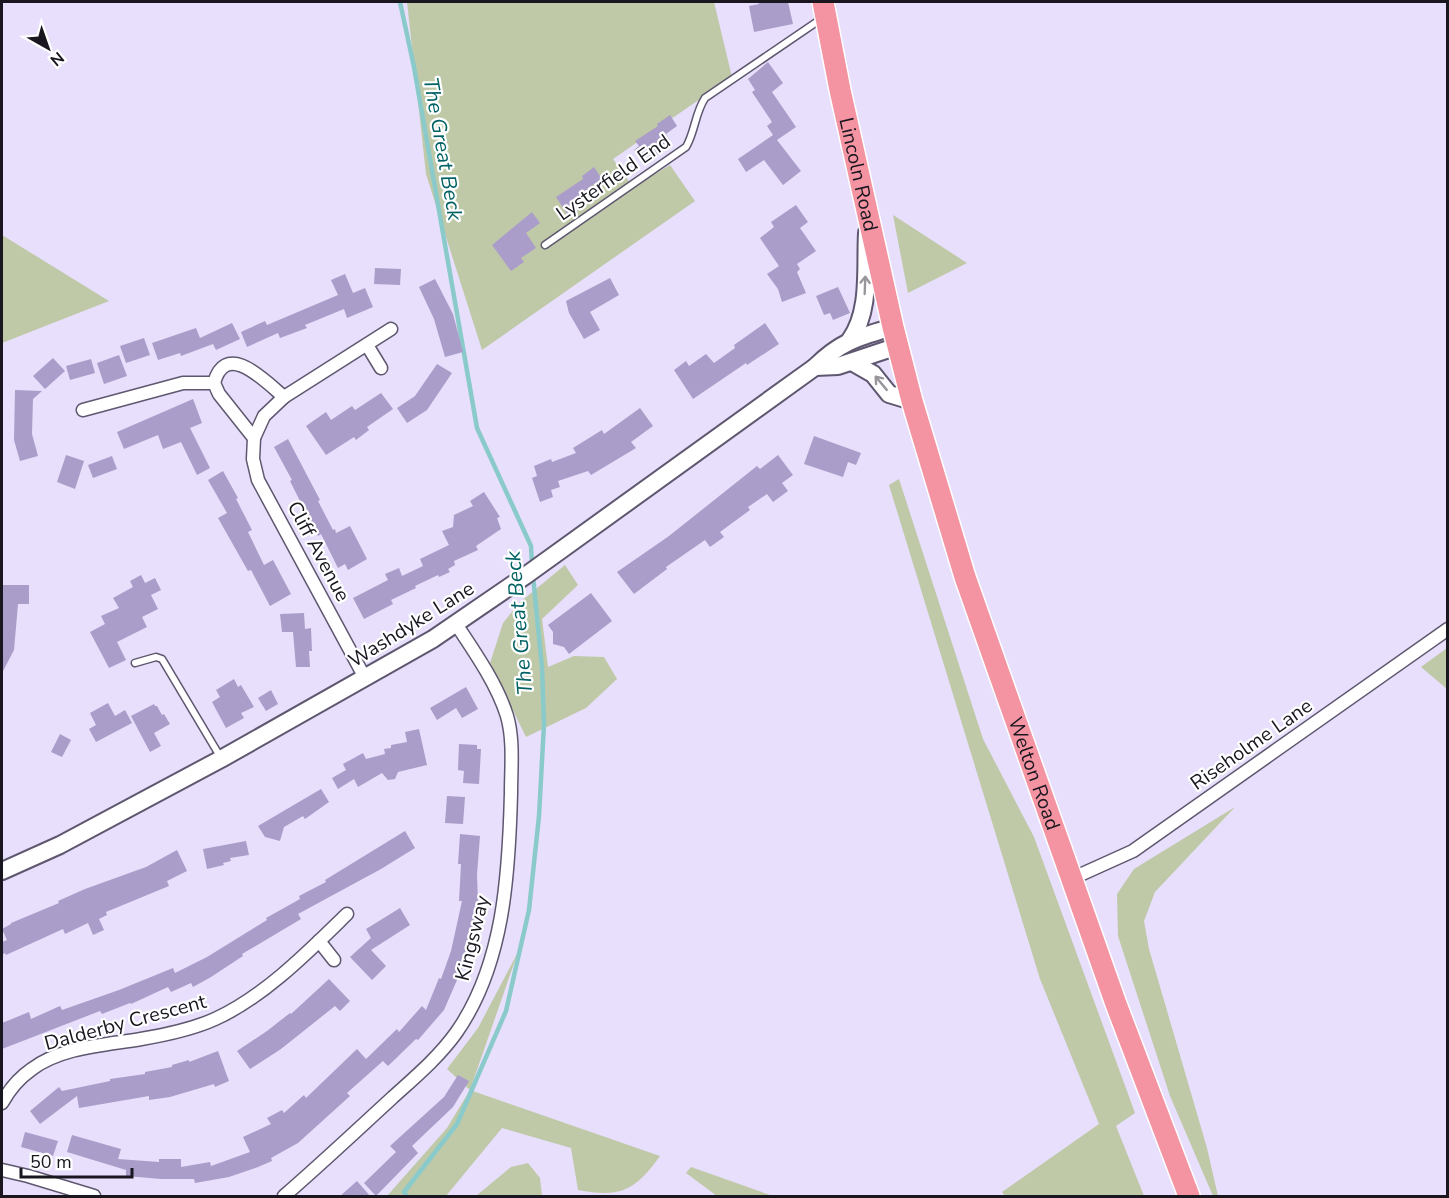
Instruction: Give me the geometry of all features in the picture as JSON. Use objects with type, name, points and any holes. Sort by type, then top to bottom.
[{"type":"highway","name":"Lincoln Road","points":[[824,9],[867,218],[896,336]]},
{"type":"highway","name":"Welton Road","points":[[896,336],[912,400],[965,577],[1071,879],[1189,1197]]},
{"type":"street","points":[[850,340],[857,330],[864,304],[867,218]]},
{"type":"street","points":[[285,397],[244,365],[236,363],[226,365],[216,377],[214,384],[219,394],[254,438],[264,416],[285,397],[391,329]]},
{"type":"street","points":[[815,367],[838,366],[852,362],[896,336]]},
{"type":"street","name":"Washdyke Lane","points":[[2,871],[60,845],[221,759],[456,624],[560,552],[815,367],[831,351],[850,340],[896,336]]},
{"type":"street","points":[[367,345],[381,368]]},
{"type":"street","points":[[852,362],[873,374],[890,394],[912,400]]},
{"type":"street","points":[[83,410],[183,383],[214,384]]},
{"type":"street","name":"Cliff Avenue","points":[[254,438],[253,459],[258,480],[365,678]]},
{"type":"street","name":"Kingsway","points":[[284,1197],[429,1063],[456,1034],[481,991],[503,904],[510,822],[512,753],[507,716],[482,663],[456,624]]},
{"type":"street","name":"Riseholme Lane","points":[[1071,879],[1133,851],[1448,629]]},
{"type":"street","name":"Dalderby Crescent","points":[[2,1103],[10,1089],[33,1068],[62,1054],[181,1030],[214,1019],[238,1006],[275,979],[347,914]]},
{"type":"street","points":[[319,941],[334,960]]},
{"type":"street","points":[[2,1170],[94,1197]]},
{"type":"lane","name":"Lysterfield End","points":[[545,245],[686,147],[692,138],[699,107],[705,98],[824,9]]},
{"type":"lane","points":[[135,663],[156,657],[162,659],[221,759]]},
{"type":"green space","points":[[407,2],[714,2],[732,77],[613,159],[633,187],[670,165],[695,201],[482,350],[426,174]]},
{"type":"green space","points":[[893,215],[967,263],[908,293]]},
{"type":"green space","points":[[2,235],[109,301],[2,343]]},
{"type":"green space","points":[[899,479],[983,739],[1034,837],[1135,1113],[1116,1126],[1144,1196],[1005,1196],[1002,1192],[1099,1124],[1040,979],[889,485]]},
{"type":"green space","points":[[565,565],[578,585],[542,619],[548,667],[574,656],[604,657],[617,679],[586,708],[526,737],[490,663],[503,623],[519,603]]},
{"type":"green space","points":[[1447,648],[1447,689],[1421,667]]},
{"type":"green space","points":[[1235,807],[1155,892],[1144,921],[1149,949],[1207,1148],[1218,1196],[1213,1196],[1170,1096],[1118,936],[1117,894],[1134,869]]},
{"type":"green space","points":[[518,952],[470,1090],[447,1069],[478,1028]]},
{"type":"green space","points":[[470,1090],[660,1156],[643,1177],[625,1189],[605,1193],[578,1190],[571,1148],[502,1128],[446,1196],[387,1196],[447,1128]]},
{"type":"green space","points":[[528,1163],[540,1178],[542,1196],[476,1196],[511,1167]]},
{"type":"green space","points":[[691,1167],[770,1195],[717,1196],[686,1173]]},
{"type":"building","points":[[758,2],[788,2],[793,24],[754,32],[749,6],[759,4]]},
{"type":"building","points":[[768,62],[783,83],[772,92],[796,127],[777,140],[801,171],[783,185],[764,160],[746,172],[738,159],[773,135],[767,126],[772,122],[752,92],[755,90],[748,79]]},
{"type":"building","points":[[670,115],[677,126],[666,134],[670,140],[661,146],[664,151],[644,164],[634,150],[639,146],[635,141]]},
{"type":"building","points":[[594,167],[602,179],[591,186],[595,192],[583,201],[586,205],[569,217],[556,197],[583,179],[582,176]]},
{"type":"building","points":[[796,205],[808,222],[800,228],[816,251],[797,264],[800,269],[797,272],[806,293],[782,302],[778,289],[767,274],[779,266],[760,238],[774,227],[771,222]]},
{"type":"building","points":[[532,212],[540,223],[526,233],[536,248],[521,258],[524,262],[511,271],[492,245]]},
{"type":"building","points":[[375,268],[401,269],[400,285],[374,284]]},
{"type":"building","points":[[345,274],[353,293],[365,288],[373,307],[347,318],[344,309],[305,325],[307,328],[280,338],[278,333],[247,347],[241,332],[265,321],[267,325],[338,295],[331,280]]},
{"type":"building","points":[[610,278],[619,295],[590,312],[600,330],[584,339],[569,313],[566,301]]},
{"type":"building","points":[[435,279],[453,314],[463,352],[445,357],[434,319],[419,287]]},
{"type":"building","points":[[838,287],[850,313],[833,320],[830,313],[824,315],[816,296]]},
{"type":"building","points":[[232,323],[240,339],[216,350],[213,344],[181,356],[180,353],[158,360],[152,343],[196,328],[200,338]]},
{"type":"building","points":[[765,323],[779,344],[693,399],[674,370],[686,361],[689,366],[706,354],[714,363],[735,348],[734,345]]},
{"type":"building","points":[[144,338],[150,355],[126,363],[120,346]]},
{"type":"building","points":[[119,355],[127,376],[104,384],[97,363]]},
{"type":"building","points":[[53,358],[65,371],[45,389],[33,376]]},
{"type":"building","points":[[91,359],[95,373],[70,380],[66,366]]},
{"type":"building","points":[[437,364],[452,373],[427,410],[407,423],[397,408],[415,396]]},
{"type":"building","points":[[15,390],[42,391],[33,399],[32,434],[38,456],[20,461],[14,440]]},
{"type":"building","points":[[381,393],[393,409],[367,427],[369,430],[356,440],[354,437],[326,455],[306,426],[326,412],[331,420],[352,406],[355,410]]},
{"type":"building","points":[[193,399],[202,423],[190,428],[210,468],[197,475],[181,442],[163,449],[158,435],[124,449],[117,432]]},
{"type":"building","points":[[640,408],[653,426],[631,442],[636,448],[591,475],[588,471],[558,481],[560,487],[551,490],[553,497],[540,502],[532,478],[537,476],[534,466],[576,453],[573,448],[602,430],[604,434]]},
{"type":"building","points":[[814,436],[861,453],[856,465],[848,462],[843,477],[804,464]]},
{"type":"building","points":[[288,439],[333,530],[335,529],[336,533],[350,526],[367,559],[348,570],[345,564],[338,568],[321,534],[318,536],[274,447]]},
{"type":"building","points":[[66,455],[84,461],[75,489],[57,482]]},
{"type":"building","points":[[778,455],[793,475],[782,483],[788,491],[773,502],[767,494],[748,507],[750,510],[720,532],[724,537],[710,547],[705,540],[666,567],[667,569],[634,594],[617,572],[669,536],[757,466],[760,469]]},
{"type":"building","points":[[112,456],[117,469],[93,478],[88,465]]},
{"type":"building","points":[[223,471],[252,530],[248,532],[264,565],[273,560],[291,594],[270,606],[251,570],[248,571],[218,518],[227,513],[208,480]]},
{"type":"building","points":[[484,492],[500,517],[497,518],[501,529],[476,546],[478,550],[454,561],[455,565],[448,569],[450,572],[415,586],[416,588],[391,600],[393,604],[364,619],[353,598],[388,580],[385,574],[399,568],[402,576],[423,566],[420,559],[449,545],[442,531],[453,527],[454,515],[473,506],[470,501]]},
{"type":"building","points":[[141,575],[145,583],[155,578],[161,590],[151,595],[158,609],[142,617],[147,627],[117,642],[126,660],[109,668],[90,632],[105,624],[101,616],[119,608],[113,598],[133,587],[130,581]]},
{"type":"building","points":[[2,585],[29,585],[29,604],[18,604],[14,650],[2,673]]},
{"type":"building","points":[[591,593],[612,621],[569,654],[564,647],[553,644],[553,632],[548,625]]},
{"type":"building","points":[[304,613],[305,629],[311,628],[310,667],[296,667],[293,632],[282,632],[280,614]]},
{"type":"building","points":[[234,679],[238,687],[241,685],[254,707],[241,713],[244,718],[226,728],[212,702],[220,697],[216,690]]},
{"type":"building","points":[[466,687],[478,709],[462,718],[456,708],[437,720],[430,708]]},
{"type":"building","points":[[271,690],[278,704],[266,711],[258,698]]},
{"type":"building","points":[[108,703],[115,716],[125,710],[132,723],[96,742],[89,729],[96,725],[90,713]]},
{"type":"building","points":[[154,704],[170,724],[154,733],[161,746],[150,752],[131,716]]},
{"type":"building","points":[[419,729],[427,765],[398,772],[395,779],[388,780],[382,773],[358,787],[354,779],[338,789],[332,778],[346,770],[343,764],[363,753],[366,759],[385,754],[384,749],[391,748],[391,745],[407,742],[405,732]]},
{"type":"building","points":[[60,734],[71,740],[62,757],[51,752]]},
{"type":"building","points":[[459,744],[477,745],[477,749],[481,749],[479,784],[463,783],[464,771],[458,770]]},
{"type":"building","points":[[321,789],[329,802],[305,819],[303,816],[284,827],[280,841],[265,837],[258,826]]},
{"type":"building","points":[[447,796],[465,797],[463,824],[445,823]]},
{"type":"building","points":[[405,831],[415,848],[298,914],[301,919],[242,954],[243,956],[193,987],[191,983],[171,992],[168,987],[131,1004],[102,1014],[100,1011],[2,1049],[2,1023],[29,1012],[31,1019],[60,1006],[62,1010],[173,968],[175,973],[207,957],[267,920],[266,918],[300,899],[299,896],[326,882],[325,880]]},
{"type":"building","points":[[460,834],[480,836],[477,874],[478,904],[470,950],[444,1010],[418,1040],[416,1039],[388,1066],[383,1061],[347,1093],[350,1096],[298,1143],[271,1158],[272,1161],[258,1167],[229,1177],[195,1183],[194,1179],[126,1176],[126,1170],[67,1152],[72,1135],[121,1149],[118,1159],[159,1162],[159,1159],[181,1159],[181,1167],[210,1162],[211,1166],[250,1152],[243,1137],[271,1124],[267,1118],[282,1110],[284,1113],[304,1095],[306,1098],[357,1049],[366,1059],[397,1029],[399,1032],[422,1006],[426,1010],[439,978],[441,979],[451,951],[462,901],[459,901]]},
{"type":"building","points":[[246,841],[249,855],[230,858],[231,861],[223,863],[224,865],[207,869],[203,849]]},
{"type":"building","points":[[177,850],[187,871],[167,881],[169,886],[106,912],[107,915],[99,919],[104,930],[93,935],[88,923],[65,934],[63,929],[2,955],[2,942],[7,940],[2,929],[11,923],[59,903],[58,901],[85,889],[146,867]]},
{"type":"building","points":[[400,908],[410,925],[371,950],[386,966],[372,980],[350,957],[371,938],[366,929]]},
{"type":"building","points":[[329,979],[350,1001],[340,1011],[335,1006],[281,1049],[250,1069],[237,1051],[291,1014]]},
{"type":"building","points":[[218,1051],[229,1081],[215,1087],[214,1084],[170,1097],[149,1100],[149,1096],[79,1108],[77,1096],[40,1124],[30,1111],[59,1087],[62,1091],[110,1081],[110,1079],[145,1074],[145,1072],[172,1067],[172,1065],[189,1060],[189,1062]]},
{"type":"building","points":[[458,1075],[469,1081],[453,1107],[412,1146],[418,1153],[376,1196],[364,1183],[396,1152],[390,1146],[444,1097]]},
{"type":"building","points":[[25,1132],[58,1141],[53,1156],[21,1147]]},
{"type":"building","points":[[357,1181],[371,1197],[339,1197]]},
{"type":"waterway","name":"The Great Beck","points":[[400,2],[414,67],[477,428],[531,546],[532,565]]},
{"type":"waterway","name":"The Great Beck","points":[[407,1196],[404,1192],[457,1124],[506,1011],[529,910],[539,816],[544,724],[542,668],[533,576]]}]
